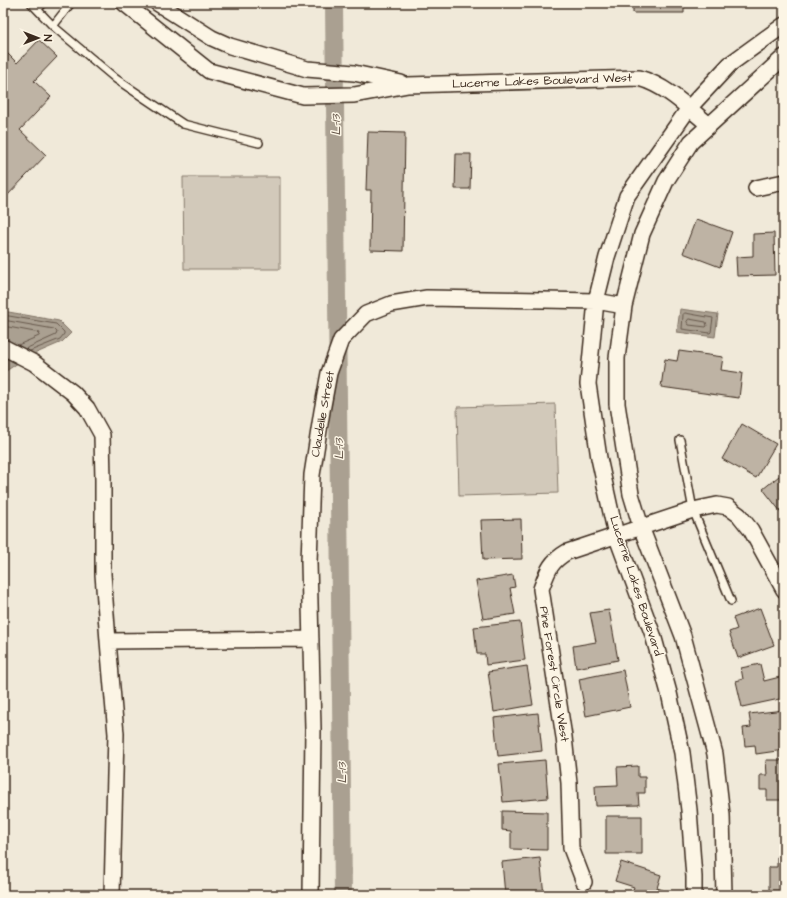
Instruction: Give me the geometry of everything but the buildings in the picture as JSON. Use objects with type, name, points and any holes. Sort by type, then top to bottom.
[{"type":"street","name":"Lucerne Lakes Boulevard West","points":[[124,3],[209,71],[303,96],[354,95],[408,85],[639,78],[664,88],[709,125]]},
{"type":"street","name":"Lucerne Lakes Boulevard West","points":[[157,3],[212,38],[230,46],[307,69],[354,73],[408,85]]},
{"type":"street","name":"Lucerne Lakes Boulevard","points":[[694,895],[694,869],[683,760],[669,693],[653,635],[616,535],[599,458],[588,384],[596,301],[607,257],[627,196],[689,108],[730,64],[784,25]]},
{"type":"street","name":"Lucerne Lakes Boulevard","points":[[724,895],[722,815],[715,754],[684,636],[641,527],[631,494],[617,404],[617,358],[624,306],[642,234],[666,181],[691,142],[784,57]]},
{"type":"street","points":[[756,188],[784,182]]},
{"type":"street","name":"Claudelle Street","points":[[311,895],[313,729],[309,562],[312,475],[329,372],[341,340],[366,314],[391,304],[427,298],[596,301],[624,306]]},
{"type":"street","points":[[3,347],[34,363],[73,393],[87,408],[102,436],[103,574],[116,734],[112,895]]},
{"type":"street","name":"Pine Forest Circle West","points":[[584,882],[571,848],[569,783],[564,737],[541,589],[549,569],[556,558],[567,552],[616,535],[693,510],[717,505],[728,507],[740,515],[751,530],[784,590]]},
{"type":"street","points":[[108,640],[311,639]]},
{"type":"lane","points":[[31,3],[53,26],[116,79],[183,124],[259,143]]},
{"type":"lane","points":[[37,9],[44,3]]},
{"type":"lane","points":[[53,26],[71,3]]},
{"type":"lane","points":[[680,440],[693,510],[731,601]]},
{"type":"shaded area","points":[[183,177],[280,177],[280,269],[184,269]]},
{"type":"shaded area","points":[[555,404],[558,493],[459,496],[457,407]]},
{"type":"water","points":[[680,309],[718,314],[715,337],[677,332]]},
{"type":"water","points":[[3,311],[59,321],[71,333],[62,342],[27,357],[3,373]]},
{"type":"waterway","name":"L-13","points":[[334,3],[343,895]]}]
